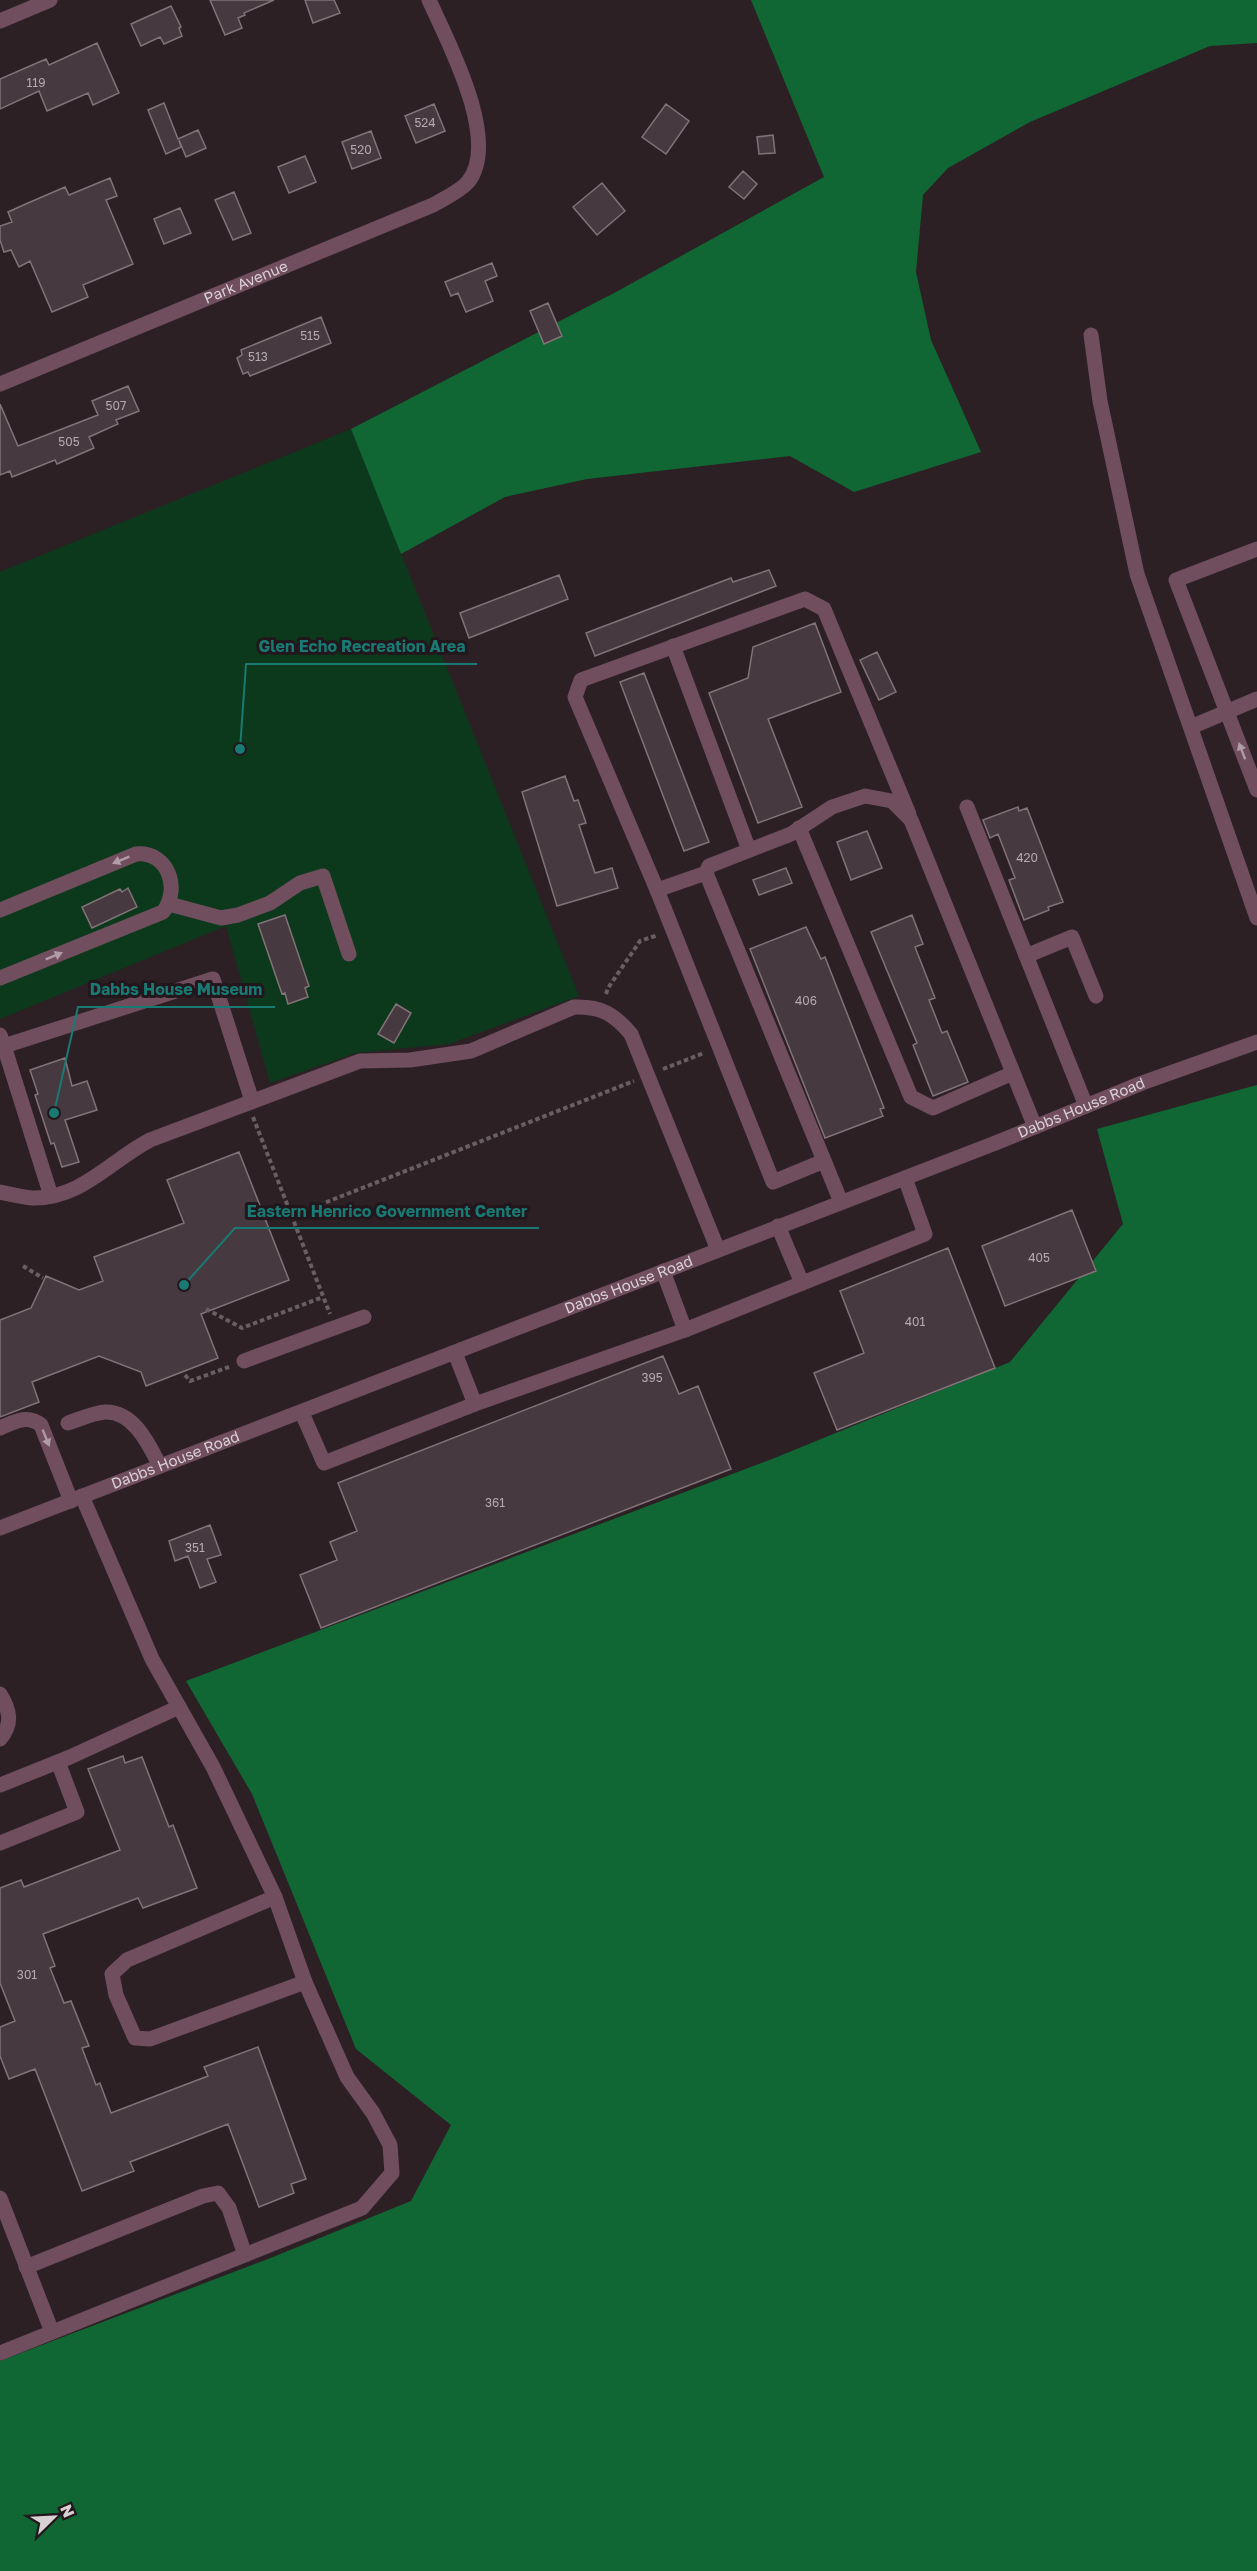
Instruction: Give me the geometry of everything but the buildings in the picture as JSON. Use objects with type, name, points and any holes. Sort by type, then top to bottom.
[{"type":"street","points":[[0,21],[50,0]]},
{"type":"street","name":"Park Avenue","points":[[0,384],[433,205],[468,182],[477,165],[479,145],[466,90],[429,0]]},
{"type":"street","points":[[1091,334],[1100,401],[1137,574],[1257,918]]},
{"type":"street","points":[[1257,549],[1176,580],[1257,790]]},
{"type":"street","points":[[824,1161],[773,1182],[657,890],[574,697],[581,680],[805,599],[824,609],[1035,1127]]},
{"type":"street","points":[[673,646],[749,850]]},
{"type":"street","points":[[1191,727],[1257,699]]},
{"type":"street","points":[[841,1202],[706,873],[709,866],[799,828],[832,807],[865,795],[892,801],[911,820]]},
{"type":"street","points":[[967,807],[1086,1106]]},
{"type":"street","points":[[799,828],[911,1097],[933,1108],[1013,1073]]},
{"type":"street","points":[[0,910],[136,854],[148,853],[159,860],[168,874],[172,891],[170,904],[163,912],[0,978]]},
{"type":"street","points":[[657,890],[706,873]]},
{"type":"street","points":[[170,904],[221,918],[238,915],[270,903],[300,883],[323,876],[349,954]]},
{"type":"street","points":[[1026,956],[1072,937],[1096,996]]},
{"type":"street","points":[[51,1196],[1,1043],[213,979],[252,1109]]},
{"type":"street","points":[[0,1192],[31,1198],[71,1191],[89,1182],[127,1152],[150,1140],[252,1109],[360,1061],[410,1060],[471,1051],[574,1007],[590,1006],[618,1018],[631,1034],[718,1250]]},
{"type":"street","name":"Dabbs House Road","points":[[0,1528],[302,1413],[1035,1127],[1142,1083],[1257,1042]]},
{"type":"street","points":[[302,1413],[324,1463],[475,1404],[686,1330],[925,1234],[905,1178]]},
{"type":"street","points":[[778,1226],[802,1283]]},
{"type":"street","points":[[663,1271],[686,1330]]},
{"type":"street","points":[[244,1361],[364,1317]]},
{"type":"street","points":[[455,1353],[475,1404]]},
{"type":"street","points":[[68,1423],[106,1412],[120,1416],[143,1434],[160,1466]]},
{"type":"street","points":[[0,1428],[24,1419],[35,1420],[40,1425],[152,1659],[213,1767],[275,1897],[305,1982],[346,2077],[373,2113],[390,2145],[392,2173],[362,2208],[0,2353]]},
{"type":"street","points":[[0,1694],[9,1712],[9,1720],[7,1729],[0,1739]]},
{"type":"street","points":[[0,1785],[58,1762],[179,1707]]},
{"type":"street","points":[[0,1843],[77,1812],[58,1762]]},
{"type":"street","points":[[275,1897],[127,1960],[112,1974],[116,1995],[135,2038],[150,2039],[305,1982]]},
{"type":"street","points":[[26,2267],[203,2196],[218,2193],[229,2208],[245,2255]]},
{"type":"street","points":[[0,2198],[52,2332]]},
{"type":"path","points":[[603,1011],[608,988],[640,941],[673,929]]},
{"type":"path","points":[[320,1205],[720,1047]]},
{"type":"path","points":[[252,1109],[331,1316]]},
{"type":"path","points":[[23,1266],[43,1278]]},
{"type":"path","points":[[206,1309],[242,1328],[323,1298]]},
{"type":"path","points":[[185,1375],[190,1381],[244,1361]]},
{"type":"green space","points":[[751,0],[1257,0],[1257,43],[1210,46],[1030,122],[948,168],[923,195],[916,272],[931,340],[981,452],[854,492],[790,456],[587,479],[505,497],[401,554],[351,429],[616,292],[824,177]]},
{"type":"green space","points":[[351,429],[579,996],[449,1044],[356,1053],[270,1083],[226,926],[0,1019],[0,572]]},
{"type":"green space","points":[[1257,1085],[1257,2571],[0,2571],[0,2361],[268,2259],[411,2201],[451,2125],[356,2049],[252,1794],[186,1681],[772,1459],[1010,1362],[1123,1224],[1097,1129]]},
{"type":"place","name":"Glen Echo Recreation Area","points":[[240,749]]},
{"type":"place","name":"Dabbs House Museum","points":[[54,1113]]},
{"type":"place","name":"Eastern Henrico Government Center","points":[[184,1285]]}]
